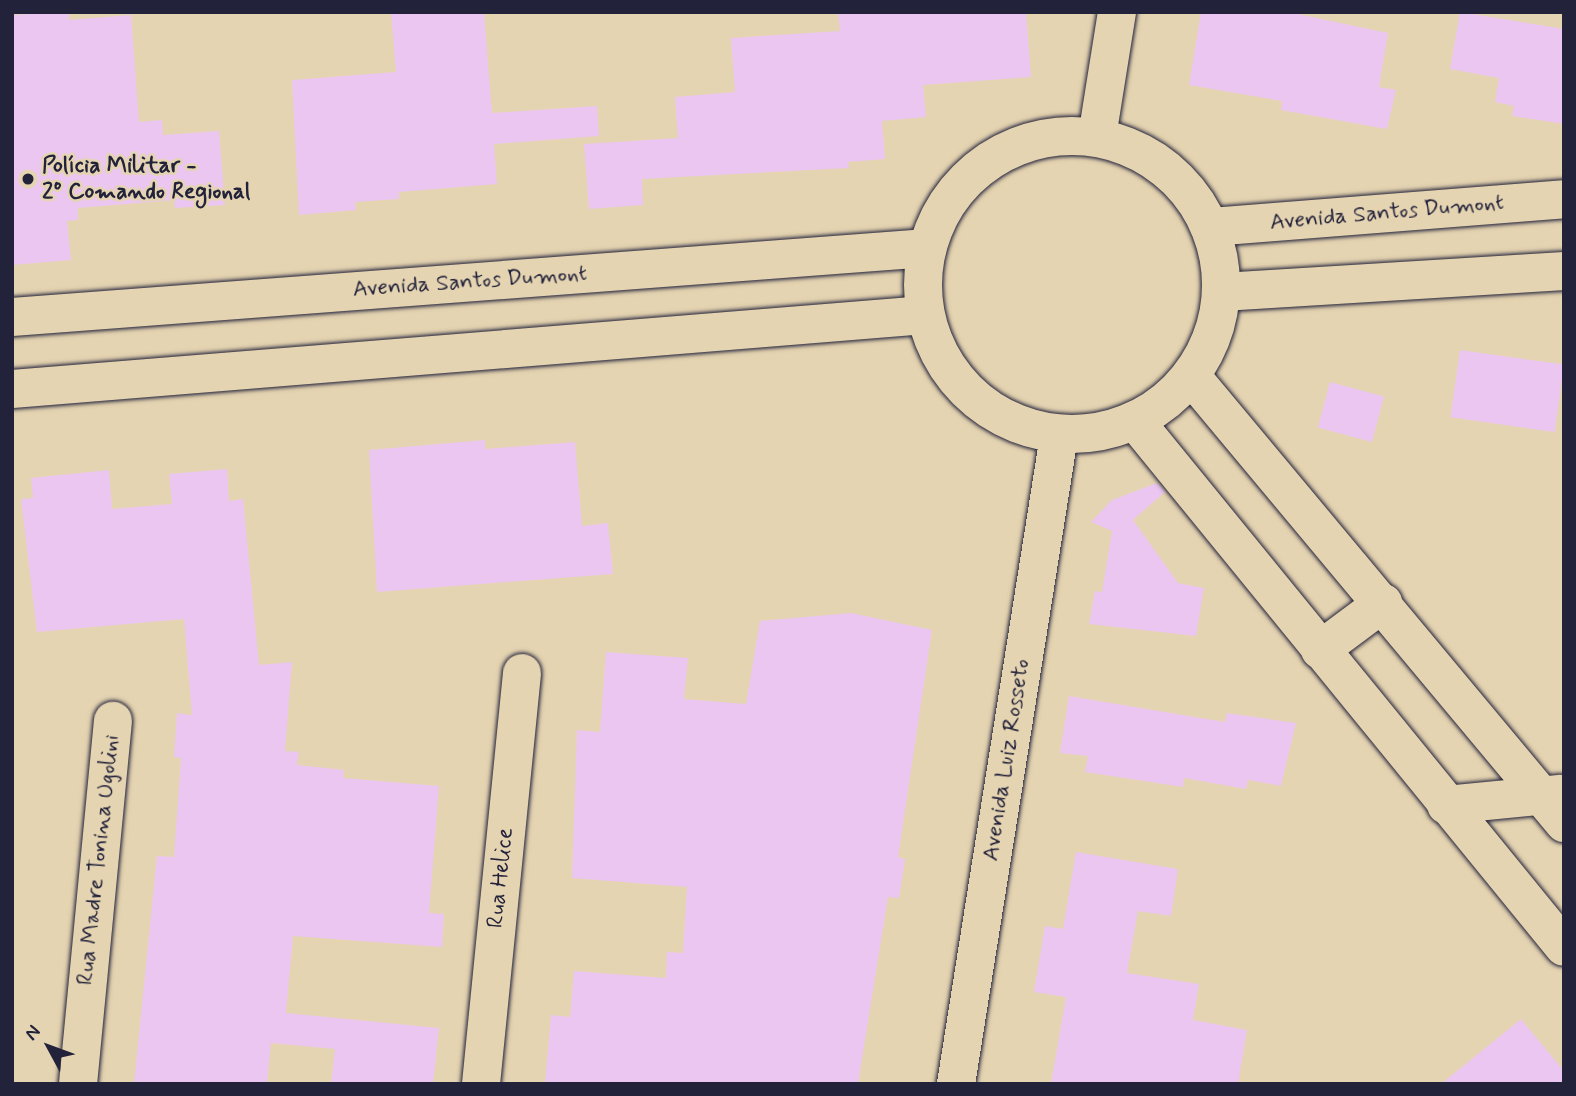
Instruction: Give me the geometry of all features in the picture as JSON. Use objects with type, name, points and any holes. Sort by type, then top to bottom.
[{"type":"main road","points":[[1097,137],[1117,12]]},
{"type":"main road","points":[[1053,137],[1097,137],[1144,153],[1184,184],[1211,227],[1222,292],[1214,337],[1192,377],[1136,422],[1059,436],[1011,424],[971,398],[941,360],[925,315],[927,248],[945,207],[973,173],[1021,146],[1053,137]]},
{"type":"main road","name":"Avenida Santos Dumont","points":[[1211,227],[1564,199]]},
{"type":"main road","name":"Avenida Santos Dumont","points":[[12,317],[927,248]]},
{"type":"main road","points":[[1222,292],[1564,271]]},
{"type":"main road","points":[[12,389],[925,315]]},
{"type":"main road","points":[[1192,377],[1556,804]]},
{"type":"main road","points":[[1136,422],[1564,947]]},
{"type":"main road","name":"Avenida Luiz Rosseto","points":[[956,1084],[1059,436]]},
{"type":"main road","points":[[1320,650],[1383,603]]},
{"type":"main road","name":"Rua Helice","points":[[481,1084],[522,673]]},
{"type":"main road","name":"Rua Madre Tonina Ugolini","points":[[78,1084],[113,720]]},
{"type":"main road","points":[[1446,805],[1556,804]]},
{"type":"building","points":[[69,12],[69,20],[131,15],[139,122],[162,120],[163,135],[219,131],[225,205],[175,208],[174,200],[78,208],[78,220],[67,221],[71,260],[12,265],[12,15]]},
{"type":"building","points":[[391,12],[484,12],[492,113],[597,106],[599,136],[494,144],[497,184],[399,192],[399,199],[355,202],[356,210],[299,215],[292,80],[396,72]]},
{"type":"building","points":[[838,12],[1026,12],[1031,77],[923,85],[926,117],[882,121],[885,159],[848,162],[849,168],[642,179],[643,205],[589,209],[584,144],[678,138],[675,97],[735,92],[731,38],[840,31]]},
{"type":"building","points":[[1201,12],[1288,12],[1388,33],[1379,87],[1396,90],[1387,129],[1281,110],[1282,101],[1189,85]]},
{"type":"building","points":[[1460,12],[1564,29],[1564,124],[1512,116],[1514,106],[1495,102],[1499,78],[1450,69]]},
{"type":"building","points":[[1460,350],[1564,365],[1555,432],[1451,417]]},
{"type":"building","points":[[1330,382],[1384,396],[1372,442],[1318,427]]},
{"type":"building","points":[[485,440],[485,449],[575,442],[582,526],[608,523],[613,574],[377,592],[369,450]]},
{"type":"building","points":[[227,469],[229,501],[243,499],[259,665],[292,662],[285,751],[299,752],[297,765],[344,770],[343,778],[439,786],[429,913],[444,914],[442,947],[293,936],[286,1013],[439,1028],[433,1084],[331,1084],[335,1049],[271,1043],[267,1084],[134,1084],[157,856],[174,857],[181,758],[174,757],[177,713],[192,715],[184,619],[37,632],[21,499],[33,498],[31,478],[109,470],[112,509],[172,504],[169,474]]},
{"type":"building","points":[[1157,483],[1165,492],[1133,520],[1178,583],[1204,588],[1196,636],[1089,624],[1095,591],[1102,592],[1112,531],[1091,522],[1112,500]]},
{"type":"building","points":[[851,613],[932,630],[898,857],[905,859],[899,898],[888,897],[858,1084],[545,1084],[551,1015],[570,1017],[574,971],[666,978],[667,952],[683,953],[687,887],[572,878],[577,730],[600,732],[606,652],[688,658],[684,699],[746,704],[760,621]]},
{"type":"building","points":[[1069,696],[1225,722],[1227,713],[1296,723],[1281,786],[1248,780],[1246,789],[1184,778],[1183,787],[1085,772],[1088,756],[1060,753]]},
{"type":"building","points":[[1076,852],[1178,869],[1171,916],[1138,911],[1127,973],[1199,984],[1193,1020],[1247,1030],[1238,1084],[1051,1084],[1066,997],[1034,992],[1045,926],[1063,929]]},
{"type":"building","points":[[1521,1019],[1564,1071],[1564,1084],[1441,1084]]},
{"type":"place","name":"Polícia Militar - 2º Comando Regional","points":[[28,179]]}]
